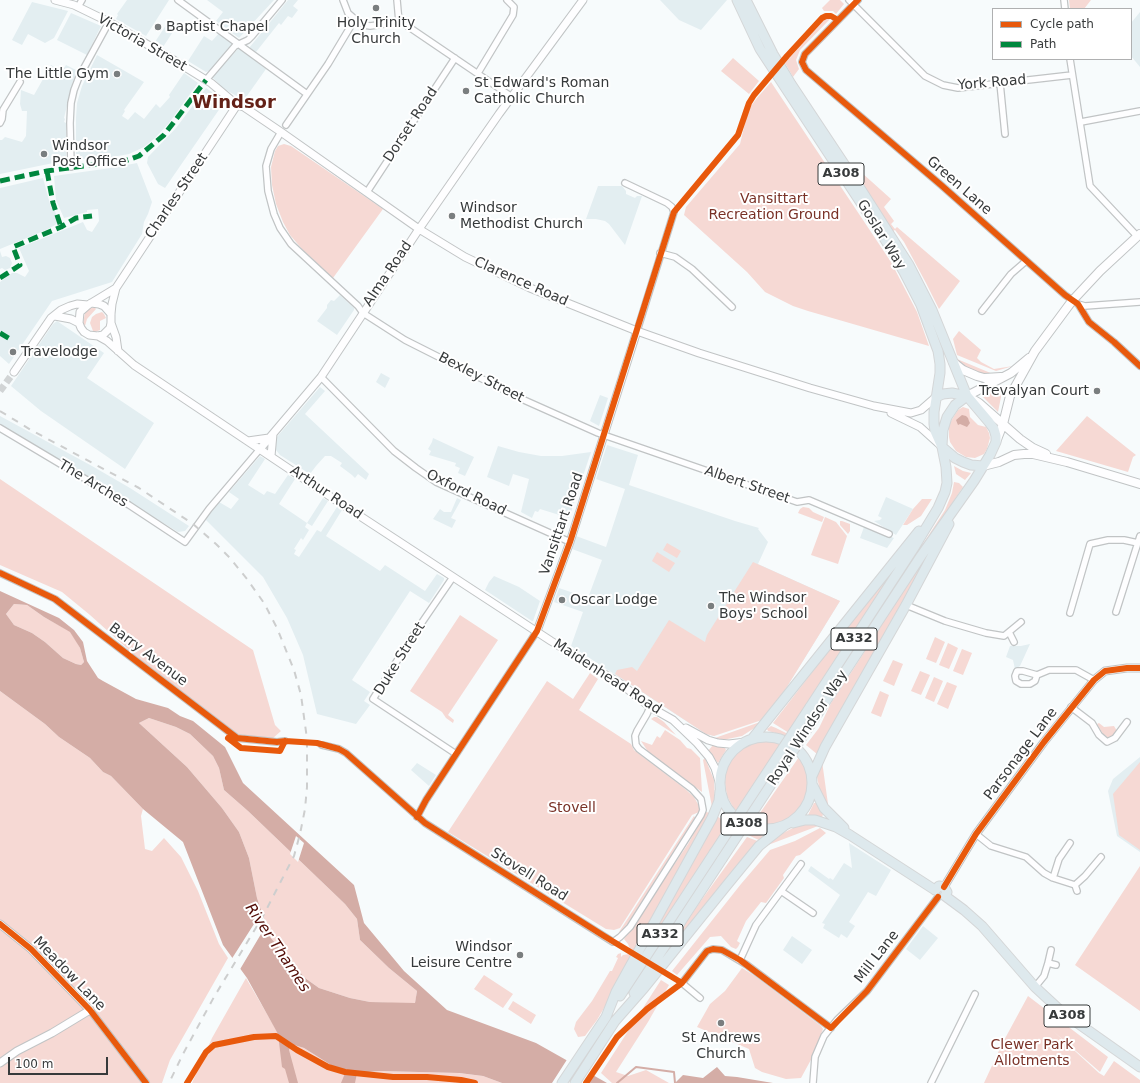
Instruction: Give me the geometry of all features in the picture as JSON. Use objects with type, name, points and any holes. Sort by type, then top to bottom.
[{"type":"main road","name":"Goslar Way","points":[[737,0],[760,49],[886,241],[921,305],[939,356],[940,373],[934,412],[934,424],[935,431],[942,447]]},
{"type":"main road","name":"Goslar Way","points":[[746,0],[773,54],[791,84],[909,265],[932,310],[952,362],[969,395]]},
{"type":"main road","points":[[942,447],[943,430],[947,417],[955,405],[969,395],[1019,368],[1035,351],[1100,271],[1139,235]]},
{"type":"main road","points":[[996,442],[1003,424],[1010,396],[1035,351]]},
{"type":"main road","points":[[952,362],[963,370],[977,376],[989,378],[1006,376]]},
{"type":"main road","points":[[936,397],[943,394],[952,393],[969,395],[994,429],[996,442]]},
{"type":"main road","name":"Clarence Road","points":[[969,395],[1013,433],[1033,448],[1067,462]]},
{"type":"main road","name":"Royal Windsor Way","points":[[615,1021],[921,556],[964,496],[996,442]]},
{"type":"main road","name":"Clarence Road","points":[[942,447],[955,458],[971,465],[983,466],[999,462],[1014,455],[1032,454],[1067,462],[1140,484]]},
{"type":"main road","name":"Royal Windsor Way","points":[[606,1017],[915,546],[942,499],[947,483],[946,467],[942,447]]},
{"type":"main road","points":[[812,780],[825,747],[906,605],[964,496]]},
{"type":"main road","points":[[606,1017],[616,992],[714,814],[719,801],[722,770],[726,759],[735,749],[749,740],[935,512]]},
{"type":"main road","name":"A308","points":[[749,740],[761,737],[774,738],[789,743],[802,754],[809,767],[812,780],[824,808],[850,835]]},
{"type":"main road","name":"A308","points":[[786,825],[797,817],[806,807],[811,795],[812,780]]},
{"type":"main road","name":"A308","points":[[720,788],[724,802],[730,812],[748,826],[766,829],[800,821],[815,820],[831,825],[850,835],[941,893],[982,926],[1035,987],[1062,1012],[1140,1067]]},
{"type":"main road","points":[[615,1021],[649,983],[759,846],[786,825]]},
{"type":"main road","name":"A332","points":[[562,1083],[606,1017]]},
{"type":"main road","name":"A332","points":[[575,1083],[615,1021]]},
{"type":"street","name":"Victoria Street","points":[[55,0],[78,7],[109,22],[206,80]]},
{"type":"street","points":[[78,7],[82,0]]},
{"type":"street","points":[[178,0],[307,94]]},
{"type":"street","points":[[206,80],[236,46],[248,40],[252,36],[282,0]]},
{"type":"street","points":[[343,0],[348,13],[364,25],[370,26],[399,22],[403,23],[512,97]]},
{"type":"street","points":[[396,0],[399,22]]},
{"type":"street","points":[[478,73],[513,15],[514,8],[507,0]]},
{"type":"street","name":"Alma Road","points":[[186,542],[209,509],[321,377],[419,229],[512,97],[583,0]]},
{"type":"street","name":"Green Lane","points":[[854,1],[805,54],[802,62],[806,70],[1075,302],[1089,322],[1140,366]]},
{"type":"street","name":"York Road","points":[[854,1],[925,76],[943,85],[958,88],[1072,75]]},
{"type":"street","points":[[286,125],[328,64],[355,19]]},
{"type":"street","points":[[72,167],[70,118],[74,90],[79,77],[109,22]]},
{"type":"street","name":"Dorset Road","points":[[367,192],[454,58]]},
{"type":"street","points":[[1070,60],[1090,186],[1139,235]]},
{"type":"street","name":"Clarence Road","points":[[206,80],[237,105],[250,111],[281,132],[419,229],[465,257],[530,288],[637,331],[699,353],[810,388],[874,406],[911,413],[921,410],[936,397]]},
{"type":"street","points":[[0,123],[3,110],[20,82]]},
{"type":"street","points":[[1000,83],[1005,134]]},
{"type":"street","name":"Charles Street","points":[[111,323],[110,314],[116,288],[237,105]]},
{"type":"street","points":[[1081,122],[1140,111]]},
{"type":"street","name":"Bexley Street","points":[[281,132],[271,149],[266,166],[268,191],[274,214],[280,228],[291,244],[358,306],[363,313],[405,340],[524,400],[603,435]]},
{"type":"street","name":"Vansittart Road","points":[[417,817],[456,754],[537,631],[570,542],[674,212],[668,202],[625,183]]},
{"type":"street","points":[[660,253],[675,257],[692,269],[732,307]]},
{"type":"street","points":[[982,311],[1011,274],[1026,261]]},
{"type":"street","name":"Charles Street","points":[[89,304],[116,288]]},
{"type":"street","points":[[1075,302],[1085,306],[1140,302]]},
{"type":"street","points":[[14,372],[43,328],[51,318],[61,310],[77,304],[99,304],[104,306],[110,314]]},
{"type":"street","points":[[89,304],[80,312],[79,323],[84,332],[89,335],[98,336],[107,332],[111,323]]},
{"type":"street","points":[[55,316],[71,319],[79,323]]},
{"type":"street","points":[[111,323],[116,337],[118,351]]},
{"type":"street","name":"Arthur Road","points":[[98,336],[107,341],[134,365],[453,577],[537,631]]},
{"type":"street","name":"Oxford Road","points":[[321,377],[394,451],[436,482],[570,542]]},
{"type":"street","name":"Clarence Road","points":[[874,406],[915,423],[942,447]]},
{"type":"street","name":"The Arches","points":[[0,428],[129,505],[186,542]]},
{"type":"street","name":"Albert Street","points":[[603,435],[796,502],[808,500],[890,534]]},
{"type":"street","points":[[248,441],[271,436],[271,456]]},
{"type":"street","points":[[1116,612],[1140,536]]},
{"type":"street","points":[[1070,613],[1090,544],[1108,540],[1124,540],[1138,543]]},
{"type":"street","name":"Barry Avenue","points":[[0,572],[55,599],[237,738],[277,742],[285,741]]},
{"type":"street","name":"Duke Street","points":[[453,577],[373,699],[456,754]]},
{"type":"street","points":[[906,605],[945,621],[986,633],[1004,636],[1021,622]]},
{"type":"street","name":"Maidenhead Road","points":[[537,631],[621,684],[650,707],[662,713],[677,724],[709,757],[715,768],[720,788]]},
{"type":"street","points":[[1009,632],[1014,642]]},
{"type":"street","name":"Parsonage Lane","points":[[941,893],[976,834],[1071,707],[1094,680],[1105,670],[1140,668]]},
{"type":"street","points":[[1037,674],[1049,670],[1076,670],[1094,680]]},
{"type":"street","name":"Stovell Road","points":[[417,817],[458,845],[613,942],[630,927],[703,810],[701,799],[692,789],[639,750],[636,745],[635,736],[650,707]]},
{"type":"street","points":[[1071,707],[1092,723],[1099,736],[1107,742],[1115,738],[1127,722]]},
{"type":"street","name":"Maidenhead Road","points":[[677,724],[714,742],[729,744],[749,740]]},
{"type":"street","points":[[322,745],[339,749],[346,753],[417,817]]},
{"type":"street","points":[[976,834],[991,846],[1026,857],[1044,873],[1076,888],[1100,857]]},
{"type":"street","points":[[1053,878],[1059,858],[1070,843]]},
{"type":"street","points":[[740,960],[756,925],[801,864]]},
{"type":"street","points":[[781,891],[813,913]]},
{"type":"street","name":"Mill Lane","points":[[813,1083],[815,1057],[820,1043],[831,1028],[867,991],[941,893]]},
{"type":"street","name":"Meadow Lane","points":[[0,924],[31,949],[90,1010],[146,1083]]},
{"type":"street","points":[[700,998],[682,983],[707,951],[713,949],[722,950],[740,960],[831,1028]]},
{"type":"street","points":[[1035,987],[1044,976],[1051,950]]},
{"type":"street","points":[[1048,963],[1056,965]]},
{"type":"street","points":[[931,1083],[975,994]]},
{"type":"street","points":[[0,1063],[17,1051],[52,1033],[90,1010]]},
{"type":"shaded area","points":[[127,0],[169,0],[146,36],[116,19],[117,14]]},
{"type":"shaded area","points":[[207,0],[274,0],[239,38],[216,21],[223,12]]},
{"type":"shaded area","points":[[288,0],[298,0],[293,6],[298,10],[292,18],[288,16],[281,25],[279,23],[256,52],[249,48]]},
{"type":"shaded area","points":[[660,0],[727,0],[701,30],[679,20]]},
{"type":"shaded area","points":[[32,2],[68,11],[54,38],[45,43],[28,34],[22,45],[12,40]]},
{"type":"shaded area","points":[[1140,12],[1140,67],[1132,57],[1132,22]]},
{"type":"shaded area","points":[[71,13],[101,26],[87,55],[57,40]]},
{"type":"shaded area","points":[[170,19],[178,24],[163,47],[155,42]]},
{"type":"shaded area","points":[[220,32],[233,43],[209,71],[206,72],[188,61],[204,36],[212,41]]},
{"type":"shaded area","points":[[239,48],[266,69],[244,100],[224,89],[212,77]]},
{"type":"shaded area","points":[[97,55],[144,82],[124,110],[125,111],[122,116],[128,120],[135,112],[144,119],[156,104],[160,108],[170,97],[169,95],[184,73],[198,83],[169,123],[144,147],[129,154],[107,158],[76,159],[77,103],[82,86]]},
{"type":"shaded area","points":[[51,65],[62,71],[66,65],[78,71],[73,81],[64,118],[64,122],[66,123],[66,157],[63,161],[0,174],[0,140],[5,137],[22,142],[26,136],[27,111],[22,111],[20,104],[21,90],[34,95]]},
{"type":"shaded area","points":[[206,88],[225,101],[165,188],[158,184],[147,163],[148,157],[176,128]]},
{"type":"shaded area","points":[[137,163],[152,202],[144,222],[142,234],[112,282],[52,301],[9,364],[0,356],[0,282],[12,273],[17,273],[25,277],[29,271],[19,248],[83,222],[87,230],[92,232],[99,221],[98,209],[87,210],[87,212],[64,218],[56,200],[54,176]]},
{"type":"shaded area","points":[[43,178],[51,208],[54,208],[58,222],[46,230],[0,249],[0,188]]},
{"type":"shaded area","points":[[598,186],[622,186],[626,191],[626,194],[635,198],[637,196],[642,196],[625,245],[605,221],[586,219]]},
{"type":"shaded area","points":[[0,251],[2,257],[6,256],[10,258],[12,263],[10,268],[5,270],[2,268],[0,269]]},
{"type":"shaded area","points":[[340,295],[354,308],[354,310],[337,335],[317,321],[331,300],[334,301]]},
{"type":"shaded area","points":[[57,321],[104,353],[87,378],[154,423],[125,469],[41,411],[11,386],[53,324]]},
{"type":"shaded area","points":[[381,373],[390,378],[385,388],[376,382]]},
{"type":"shaded area","points":[[320,387],[325,391],[305,414],[369,474],[366,480],[358,474],[355,478],[340,466],[342,463],[331,456],[325,456],[310,474],[280,455],[276,450],[274,443],[276,438]]},
{"type":"shaded area","points":[[600,395],[608,398],[599,426],[590,421]]},
{"type":"shaded area","points":[[0,416],[130,488],[189,526],[185,531],[178,532],[83,474],[61,463],[0,427]]},
{"type":"shaded area","points":[[433,438],[474,457],[465,476],[458,473],[460,468],[455,466],[456,463],[429,455],[431,451],[428,449]]},
{"type":"shaded area","name":"The Windsor Boys' School","points":[[607,445],[638,455],[629,485],[759,528],[758,529],[768,542],[758,564],[840,601],[785,690],[714,736],[706,734],[571,646],[583,612],[554,602],[559,588],[588,598],[602,560],[572,549],[576,536],[606,547],[625,489],[596,479]]},
{"type":"shaded area","points":[[498,446],[541,456],[562,456],[591,452],[569,518],[540,509],[538,512],[535,511],[532,518],[521,512],[529,479],[513,474],[509,486],[487,477]]},
{"type":"shaded area","points":[[260,456],[265,459],[248,485],[264,495],[267,491],[275,494],[288,475],[295,479],[279,504],[307,523],[305,527],[309,530],[303,540],[301,538],[294,549],[296,550],[294,554],[299,557],[317,530],[321,532],[337,507],[342,510],[326,536],[380,571],[385,565],[425,591],[437,574],[444,578],[429,603],[410,591],[352,680],[370,692],[364,701],[370,705],[356,724],[317,714],[303,655],[287,618],[263,577],[205,519],[219,502],[231,509],[239,499],[229,492]]},
{"type":"shaded area","points":[[886,497],[913,509],[896,535],[874,521],[882,518],[878,516]]},
{"type":"shaded area","points":[[323,498],[328,501],[312,526],[307,523]]},
{"type":"shaded area","points":[[457,498],[461,500],[451,518],[456,520],[452,528],[433,519],[440,509],[444,512],[451,512]]},
{"type":"shaded area","points":[[864,527],[894,538],[887,548],[860,538]]},
{"type":"shaded area","points":[[494,576],[519,587],[540,601],[533,621],[485,590]]},
{"type":"shaded area","points":[[1030,644],[1020,666],[1015,669],[1013,660],[1006,657],[1010,646]]},
{"type":"shaded area","points":[[1140,757],[1140,852],[1117,836],[1108,791],[1113,779]]},
{"type":"shaded area","points":[[417,763],[436,775],[429,786],[411,770]]},
{"type":"shaded area","points":[[849,843],[891,870],[876,896],[868,892],[849,922],[855,926],[847,938],[841,934],[839,938],[823,928],[825,924],[822,923],[840,895],[808,871],[811,866],[829,879],[830,878],[833,880],[844,863],[852,868]]},
{"type":"shaded area","points":[[923,926],[938,938],[920,960],[906,949]]},
{"type":"shaded area","points":[[792,936],[812,950],[802,964],[783,950]]},
{"type":"green space","points":[[830,0],[840,0],[844,4],[836,14],[833,11],[824,11],[822,8]]},
{"type":"green space","points":[[1069,0],[1091,0],[1085,8],[1070,8]]},
{"type":"green space","points":[[827,18],[830,19],[800,50],[796,60],[799,69],[793,77],[785,63]]},
{"type":"green space","points":[[733,58],[759,81],[749,94],[721,71]]},
{"type":"green space","name":"Vansittart Recreation Ground","points":[[771,82],[891,262],[917,312],[929,346],[808,311],[793,306],[765,292],[747,272],[684,215],[686,207],[740,144],[747,115],[751,106]]},
{"type":"green space","points":[[284,144],[291,146],[383,209],[333,278],[302,249],[290,235],[276,204],[272,185],[271,167],[275,151],[278,146]]},
{"type":"green space","points":[[852,164],[891,199],[884,207],[894,221],[891,224],[895,229],[897,227],[960,281],[939,309],[904,242],[895,230],[893,231],[850,166]]},
{"type":"green space","points":[[94,307],[96,309],[87,319],[85,326],[83,323],[85,313]]},
{"type":"green space","points":[[102,312],[106,318],[100,321],[100,330],[95,332],[93,331],[90,323],[92,317]]},
{"type":"green space","points":[[959,331],[981,350],[977,358],[981,362],[994,369],[1013,366],[996,371],[957,355],[953,339]]},
{"type":"green space","points":[[957,359],[993,374],[982,376],[960,365]]},
{"type":"green space","points":[[998,387],[1002,392],[998,412],[981,395]]},
{"type":"green space","points":[[963,407],[969,409],[970,417],[978,425],[986,427],[989,433],[990,438],[987,449],[984,454],[975,458],[966,457],[956,451],[950,442],[949,426],[958,410]]},
{"type":"green space","points":[[1087,416],[1136,455],[1133,457],[1128,472],[1056,451]]},
{"type":"green space","points":[[954,466],[971,473],[965,480],[956,474]]},
{"type":"green space","points":[[0,479],[253,650],[275,725],[281,731],[272,739],[238,734],[149,668],[62,592],[0,565]]},
{"type":"green space","points":[[954,482],[959,483],[963,487],[891,593],[945,510],[952,493]]},
{"type":"green space","points":[[922,499],[932,499],[921,516],[907,525],[903,525],[913,509]]},
{"type":"green space","points":[[803,507],[809,508],[813,512],[824,517],[822,522],[798,513]]},
{"type":"green space","points":[[825,517],[836,522],[847,536],[838,564],[811,555]]},
{"type":"green space","points":[[840,521],[850,524],[850,531],[848,534],[840,525]]},
{"type":"green space","points":[[667,543],[681,551],[677,558],[663,550]]},
{"type":"green space","points":[[908,548],[909,549],[789,733],[773,723]]},
{"type":"green space","points":[[657,552],[675,563],[669,572],[652,561]]},
{"type":"green space","points":[[924,559],[926,559],[817,754],[806,745],[819,728],[831,703]]},
{"type":"green space","points":[[753,562],[840,601],[785,690],[762,720],[714,736],[706,734],[615,674],[617,670],[632,667],[637,671],[669,620],[705,642],[707,635]]},
{"type":"green space","points":[[14,604],[27,605],[44,617],[71,632],[80,648],[84,662],[81,665],[63,658],[32,633],[14,625],[6,614]]},
{"type":"green space","points":[[460,615],[498,640],[448,715],[454,720],[453,723],[446,718],[442,712],[410,691]]},
{"type":"green space","points":[[935,637],[945,642],[936,663],[926,659]]},
{"type":"green space","points":[[948,643],[958,648],[949,669],[939,665]]},
{"type":"green space","points":[[962,649],[972,653],[963,675],[953,671]]},
{"type":"green space","points":[[893,660],[903,664],[894,686],[883,681]]},
{"type":"green space","points":[[920,671],[930,675],[921,695],[911,691]]},
{"type":"green space","name":"Stovell","points":[[590,673],[598,679],[579,710],[631,744],[634,750],[694,797],[699,806],[699,812],[692,815],[620,928],[614,930],[606,929],[448,832],[547,681],[573,699]]},
{"type":"green space","points":[[934,677],[943,681],[934,702],[925,698]]},
{"type":"green space","points":[[947,682],[957,686],[948,709],[937,704]]},
{"type":"green space","points":[[0,691],[45,724],[59,737],[90,758],[103,772],[111,776],[143,809],[141,816],[145,849],[152,851],[164,838],[181,857],[198,891],[219,944],[228,958],[170,1060],[162,1083],[0,1083]]},
{"type":"green space","points":[[880,691],[889,695],[881,717],[871,713]]},
{"type":"green space","points":[[657,717],[664,722],[676,735],[651,719]]},
{"type":"green space","points":[[149,718],[176,727],[190,734],[213,756],[219,768],[224,790],[345,904],[357,919],[360,940],[389,968],[417,991],[415,1004],[370,1002],[350,998],[319,988],[305,978],[270,937],[257,898],[249,858],[239,832],[222,808],[187,767],[139,723]]},
{"type":"green space","points":[[760,722],[762,723],[742,736],[715,740],[715,738]]},
{"type":"green space","points":[[1099,723],[1104,727],[1114,726],[1117,731],[1114,736],[1109,738],[1103,734],[1097,724]]},
{"type":"green space","points":[[771,726],[788,734],[787,736],[768,731],[767,729]]},
{"type":"green space","points":[[665,730],[680,740],[687,748],[691,749],[700,758],[702,792],[646,752],[647,750],[641,741],[652,745],[657,736],[660,738]]},
{"type":"green space","points":[[766,741],[782,744],[737,812],[727,796],[725,783],[726,770],[732,759],[741,749],[753,743]]},
{"type":"green space","points":[[713,745],[725,748],[726,750],[718,763],[708,751]]},
{"type":"green space","points":[[799,757],[806,770],[808,783],[806,796],[800,808],[791,817],[779,823],[766,825],[753,823]]},
{"type":"green space","points":[[705,758],[714,780],[715,800],[712,807],[703,760]]},
{"type":"green space","points":[[822,761],[828,804],[826,805],[820,791],[817,777],[819,766]]},
{"type":"green space","points":[[1140,762],[1140,850],[1119,835],[1113,794]]},
{"type":"green space","points":[[814,803],[816,803],[823,814],[822,818],[808,815]]},
{"type":"green space","points":[[706,812],[710,813],[611,996],[597,1020],[585,1036],[578,1037],[574,1029],[576,1022],[592,1001],[610,971],[612,971],[618,958],[616,957],[618,954],[621,953],[621,957],[629,954],[630,949],[624,939],[688,844]]},
{"type":"green space","points":[[694,816],[696,819],[671,860],[625,929],[619,932]]},
{"type":"green space","points":[[717,816],[729,825],[640,957]]},
{"type":"green space","points":[[818,824],[818,826],[768,845],[775,837],[799,825]]},
{"type":"green space","points":[[820,828],[826,833],[800,855],[796,856],[783,875],[784,878],[766,903],[761,902],[746,921],[737,941],[740,943],[736,949],[731,947],[721,936],[710,937],[677,975],[672,971],[770,850],[795,841]]},
{"type":"green space","points":[[750,832],[765,836],[761,841],[748,835]]},
{"type":"green space","points":[[747,837],[760,842],[656,968],[700,902]]},
{"type":"green space","points":[[1140,866],[1140,1011],[1075,965]]},
{"type":"green space","points":[[742,968],[755,976],[823,1029],[813,1056],[801,1078],[786,1079],[762,1072],[755,1068],[749,1049],[697,1027],[710,1004],[725,991]]},
{"type":"green space","points":[[484,975],[513,994],[503,1008],[474,989]]},
{"type":"green space","points":[[246,978],[281,1038],[287,1042],[304,1048],[334,1067],[366,1072],[458,1073],[483,1076],[502,1083],[192,1083],[212,1038]]},
{"type":"green space","points":[[661,980],[669,985],[648,1022],[616,1072],[628,1076],[646,1070],[669,1083],[612,1083],[601,1073]]},
{"type":"green space","name":"Clewer Park Allotments","points":[[1028,996],[1108,1057],[1100,1072],[1053,1031],[1099,1073],[1104,1076],[1114,1061],[1140,1080],[1140,1083],[984,1083],[1002,1044]]},
{"type":"green space","points":[[513,1001],[536,1015],[531,1024],[508,1009]]},
{"type":"water","points":[[962,415],[968,418],[970,423],[967,427],[960,424],[958,425],[956,420]]},
{"type":"water","name":"River Thames","points":[[0,591],[59,618],[74,630],[83,642],[87,661],[98,678],[136,699],[168,708],[180,716],[193,721],[225,747],[243,783],[354,885],[364,923],[404,971],[447,1010],[536,1043],[607,1083],[502,1083],[483,1076],[459,1073],[379,1071],[357,1073],[355,1083],[341,1083],[346,1071],[334,1067],[304,1048],[291,1044],[289,1050],[298,1083],[289,1083],[285,1069],[282,1067],[278,1034],[247,978],[223,945],[183,842],[143,809],[111,776],[103,772],[90,758],[59,737],[45,724],[0,691]],"holes":[[[14,604],[27,605],[70,632],[80,648],[84,662],[81,665],[63,658],[32,633],[14,625],[6,614]],[[149,718],[176,727],[190,734],[213,756],[219,768],[224,790],[345,904],[357,919],[360,940],[389,968],[417,991],[415,1003],[370,1002],[350,998],[319,988],[305,978],[270,937],[257,898],[249,858],[239,832],[222,808],[187,767],[139,723]]]},
{"type":"water","points":[[717,1067],[725,1076],[773,1083],[675,1083],[683,1075],[703,1078]]},
{"type":"pier","points":[[296,836],[304,843],[298,862],[290,854]]},
{"type":"pier","points":[[261,913],[267,924],[239,971],[231,960]]},
{"type":"pier","points":[[568,1058],[591,1071],[583,1083],[552,1083]]},
{"type":"waterway","points":[[617,1083],[636,1067],[674,1072],[675,1083]]},
{"type":"tunnel","points":[[0,391],[14,372]]},
{"type":"railway","points":[[0,411],[31,430],[139,488],[193,524],[216,544],[230,558],[264,603],[277,628],[294,670],[301,695],[307,739],[307,787],[305,809],[294,856],[263,916],[214,997],[169,1083]]},
{"type":"marked path","points":[[0,181],[47,171],[128,160],[139,156],[164,135],[206,80]]},
{"type":"marked path","points":[[47,171],[53,203],[61,227]]},
{"type":"marked path","points":[[0,278],[20,265],[13,247],[61,227],[76,218],[92,216]]},
{"type":"marked path","points":[[0,333],[10,339]]},
{"type":"cycle path","points":[[858,0],[805,54],[802,62],[806,70],[941,185],[1065,295],[1078,304],[1089,322],[1140,366]]},
{"type":"cycle path","points":[[417,817],[426,800],[537,631],[570,542],[674,212],[738,135],[749,103],[787,56],[822,18],[831,16],[838,20]]},
{"type":"cycle path","points":[[0,573],[55,599],[237,738],[277,742],[317,743],[339,749],[346,753],[425,823],[604,936],[682,983]]},
{"type":"cycle path","points":[[944,887],[976,834],[1044,742],[1094,680],[1105,671],[1140,668]]},
{"type":"cycle path","points":[[228,738],[241,748],[280,751],[285,741]]},
{"type":"cycle path","points":[[586,1083],[617,1037],[647,1009],[682,983],[707,951],[713,949],[722,950],[740,960],[831,1028],[867,991],[938,897]]},
{"type":"cycle path","points":[[0,924],[31,949],[90,1010],[146,1083]]},
{"type":"cycle path","points":[[187,1083],[206,1052],[214,1045],[254,1037],[276,1036],[297,1050],[328,1067],[345,1072],[393,1077],[427,1077],[461,1080],[475,1083]]},
{"type":"place","name":"Holy Trinity Church","points":[[376,8]]},
{"type":"place","name":"Baptist Chapel","points":[[158,27]]},
{"type":"place","name":"The Little Gym","points":[[117,74]]},
{"type":"place","name":"St Edward's Roman Catholic Church","points":[[466,91]]},
{"type":"place","name":"Windsor Post Office","points":[[44,154]]},
{"type":"place","name":"Windsor Methodist Church","points":[[452,216]]},
{"type":"place","name":"Travelodge","points":[[13,352]]},
{"type":"place","name":"Trevalyan Court","points":[[1097,391]]},
{"type":"place","name":"Oscar Lodge","points":[[562,600]]},
{"type":"place","name":"The Windsor Boys' School","points":[[711,606]]},
{"type":"place","name":"Windsor Leisure Centre","points":[[520,955]]},
{"type":"place","name":"St Andrews Church","points":[[721,1023]]},
{"type":"district","name":"Windsor","points":[[234,103]]}]
